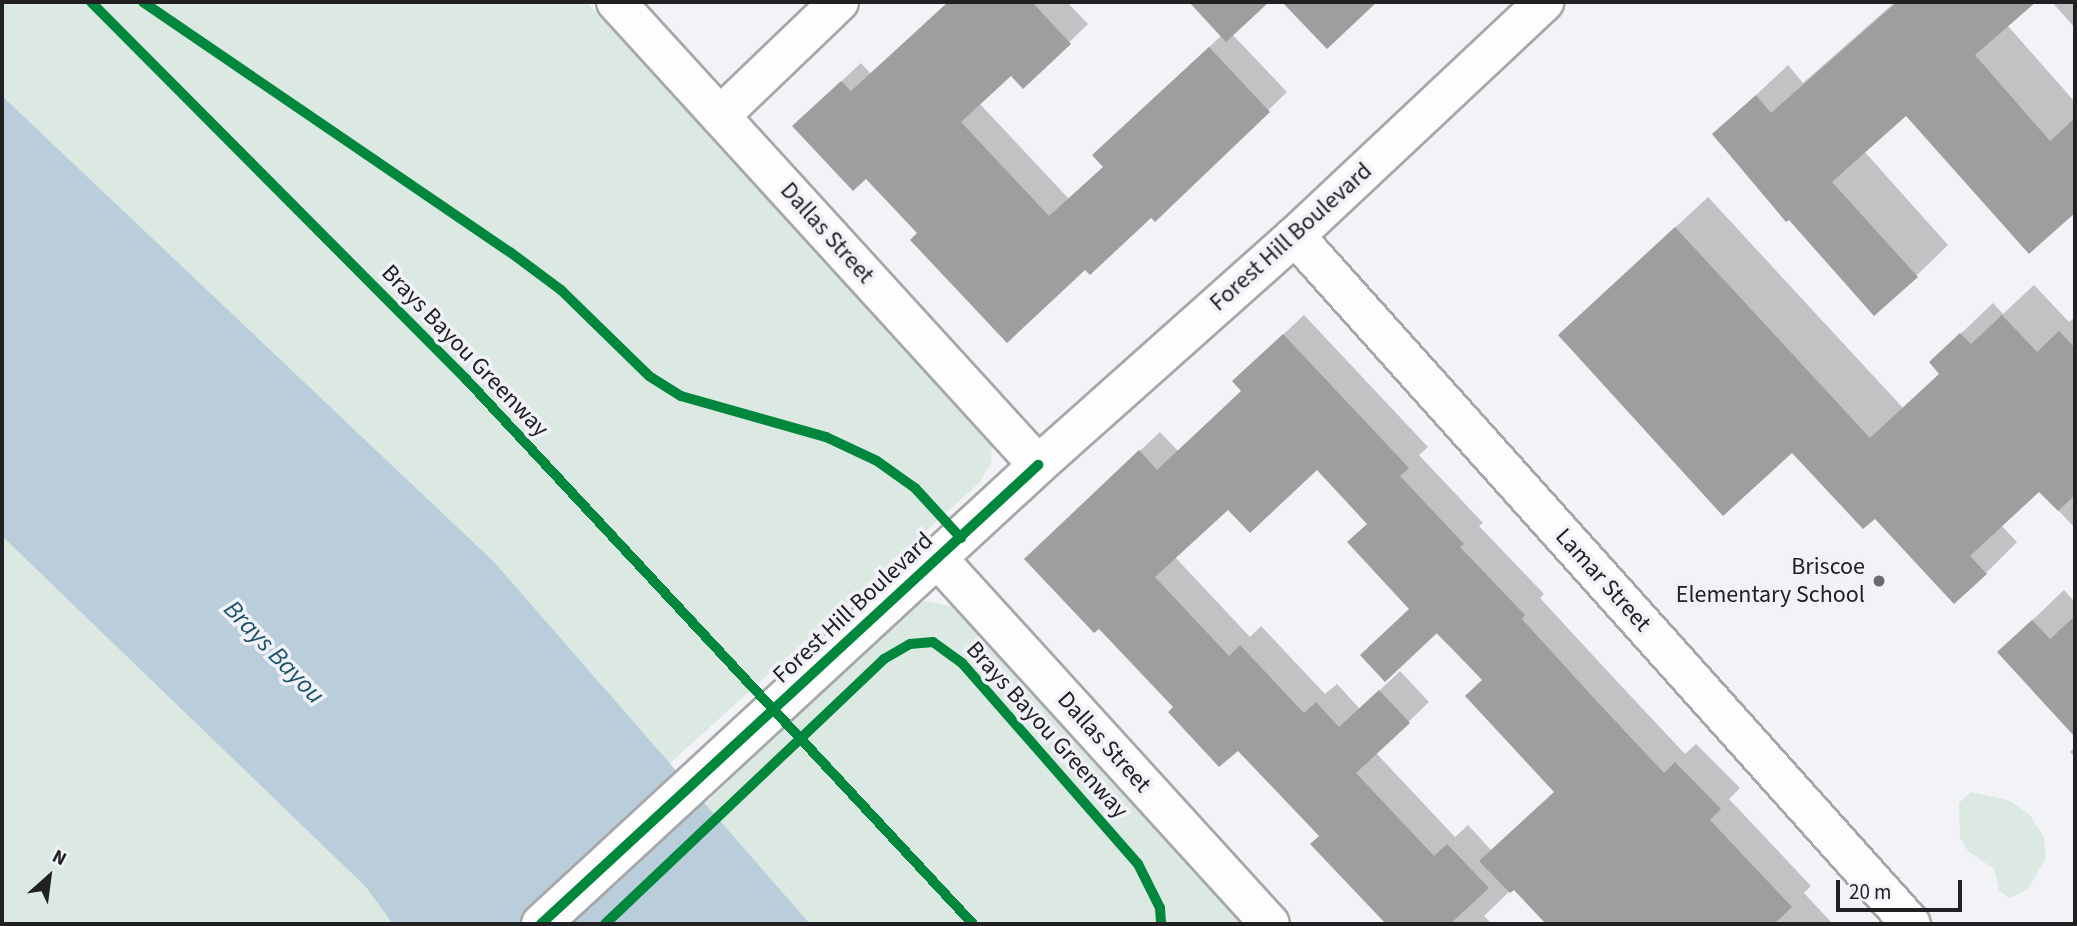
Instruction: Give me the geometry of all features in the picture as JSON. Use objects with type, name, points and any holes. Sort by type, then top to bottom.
[{"type":"street","name":"Dallas Street","points":[[617,2],[1038,464]]},
{"type":"street","points":[[720,116],[839,2]]},
{"type":"street","name":"Forest Hill Boulevard","points":[[541,924],[1038,464],[1295,236],[1544,2]]},
{"type":"street","name":"Lamar Street","points":[[1295,236],[1911,924]]},
{"type":"street","name":"Dallas Street","points":[[938,559],[1270,924]]},
{"type":"shaded area","points":[[2,2],[586,2],[976,419],[992,443],[991,464],[979,483],[493,924],[2,924]]},
{"type":"shaded area","points":[[925,601],[956,607],[1005,654],[1249,924],[580,924],[907,610]]},
{"type":"shaded area","points":[[1971,792],[2008,800],[2029,814],[2044,837],[2046,859],[2027,890],[2009,898],[1999,890],[1994,869],[1968,851],[1960,838],[1959,803]]},
{"type":"water","name":"Brays Bayou","points":[[2,96],[494,562],[810,924],[393,924],[366,887],[2,536]]},
{"type":"building","points":[[948,2],[1032,2],[1071,44],[1023,89],[1011,76],[961,122],[1049,216],[1103,167],[1092,155],[1209,47],[1270,112],[1155,222],[1151,218],[1090,275],[1085,270],[1007,343],[910,240],[917,233],[866,179],[853,191],[792,126],[841,81],[851,91]]},
{"type":"building","points":[[1189,2],[1269,2],[1226,42]]},
{"type":"building","points":[[1282,2],[1377,2],[1327,49]]},
{"type":"building","points":[[1897,2],[2036,2],[1975,55],[2050,141],[2075,118],[2075,213],[2029,254],[1906,116],[1832,182],[1918,277],[1874,316],[1789,220],[1786,222],[1712,134],[1756,95],[1771,113]]},
{"type":"building","points":[[1675,227],[1870,438],[1939,374],[1929,362],[1960,333],[1971,344],[2002,315],[2037,352],[2059,331],[2075,348],[2075,495],[2058,511],[2039,492],[1970,556],[1987,574],[1954,604],[1875,519],[1863,529],[1792,453],[1723,516],[1558,335]]},
{"type":"building","points":[[1283,334],[1409,468],[1400,476],[1464,544],[1460,547],[1525,615],[1522,619],[1591,695],[1664,773],[1675,762],[1721,809],[1710,820],[1792,907],[1774,924],[1546,924],[1514,890],[1510,893],[1479,861],[1554,792],[1465,696],[1482,680],[1437,633],[1385,682],[1360,655],[1409,609],[1347,542],[1367,524],[1317,470],[1250,533],[1228,510],[1155,577],[1229,656],[1240,645],[1304,713],[1316,702],[1339,727],[1379,690],[1410,723],[1356,773],[1434,856],[1447,844],[1489,888],[1450,924],[1386,924],[1310,844],[1319,836],[1238,751],[1219,767],[1168,712],[1173,707],[1099,629],[1094,633],[1024,559],[1139,450],[1157,470],[1241,391],[1232,381]]},
{"type":"building","points":[[2075,616],[2075,737],[1997,652],[2032,620],[2050,639]]},
{"type":"cycle path","name":"Brays Bayou Greenway","points":[[91,2],[466,379],[973,924]]},
{"type":"cycle path","points":[[143,2],[510,252],[561,290],[649,376],[681,396],[826,437],[877,461],[915,488],[961,538]]},
{"type":"cycle path","points":[[541,924],[1038,465]]},
{"type":"cycle path","name":"Brays Bayou Greenway","points":[[605,924],[884,659],[910,644],[933,642],[962,663],[1138,864],[1160,908],[1161,924]]},
{"type":"place","name":"Briscoe Elementary School","points":[[1879,581]]}]
